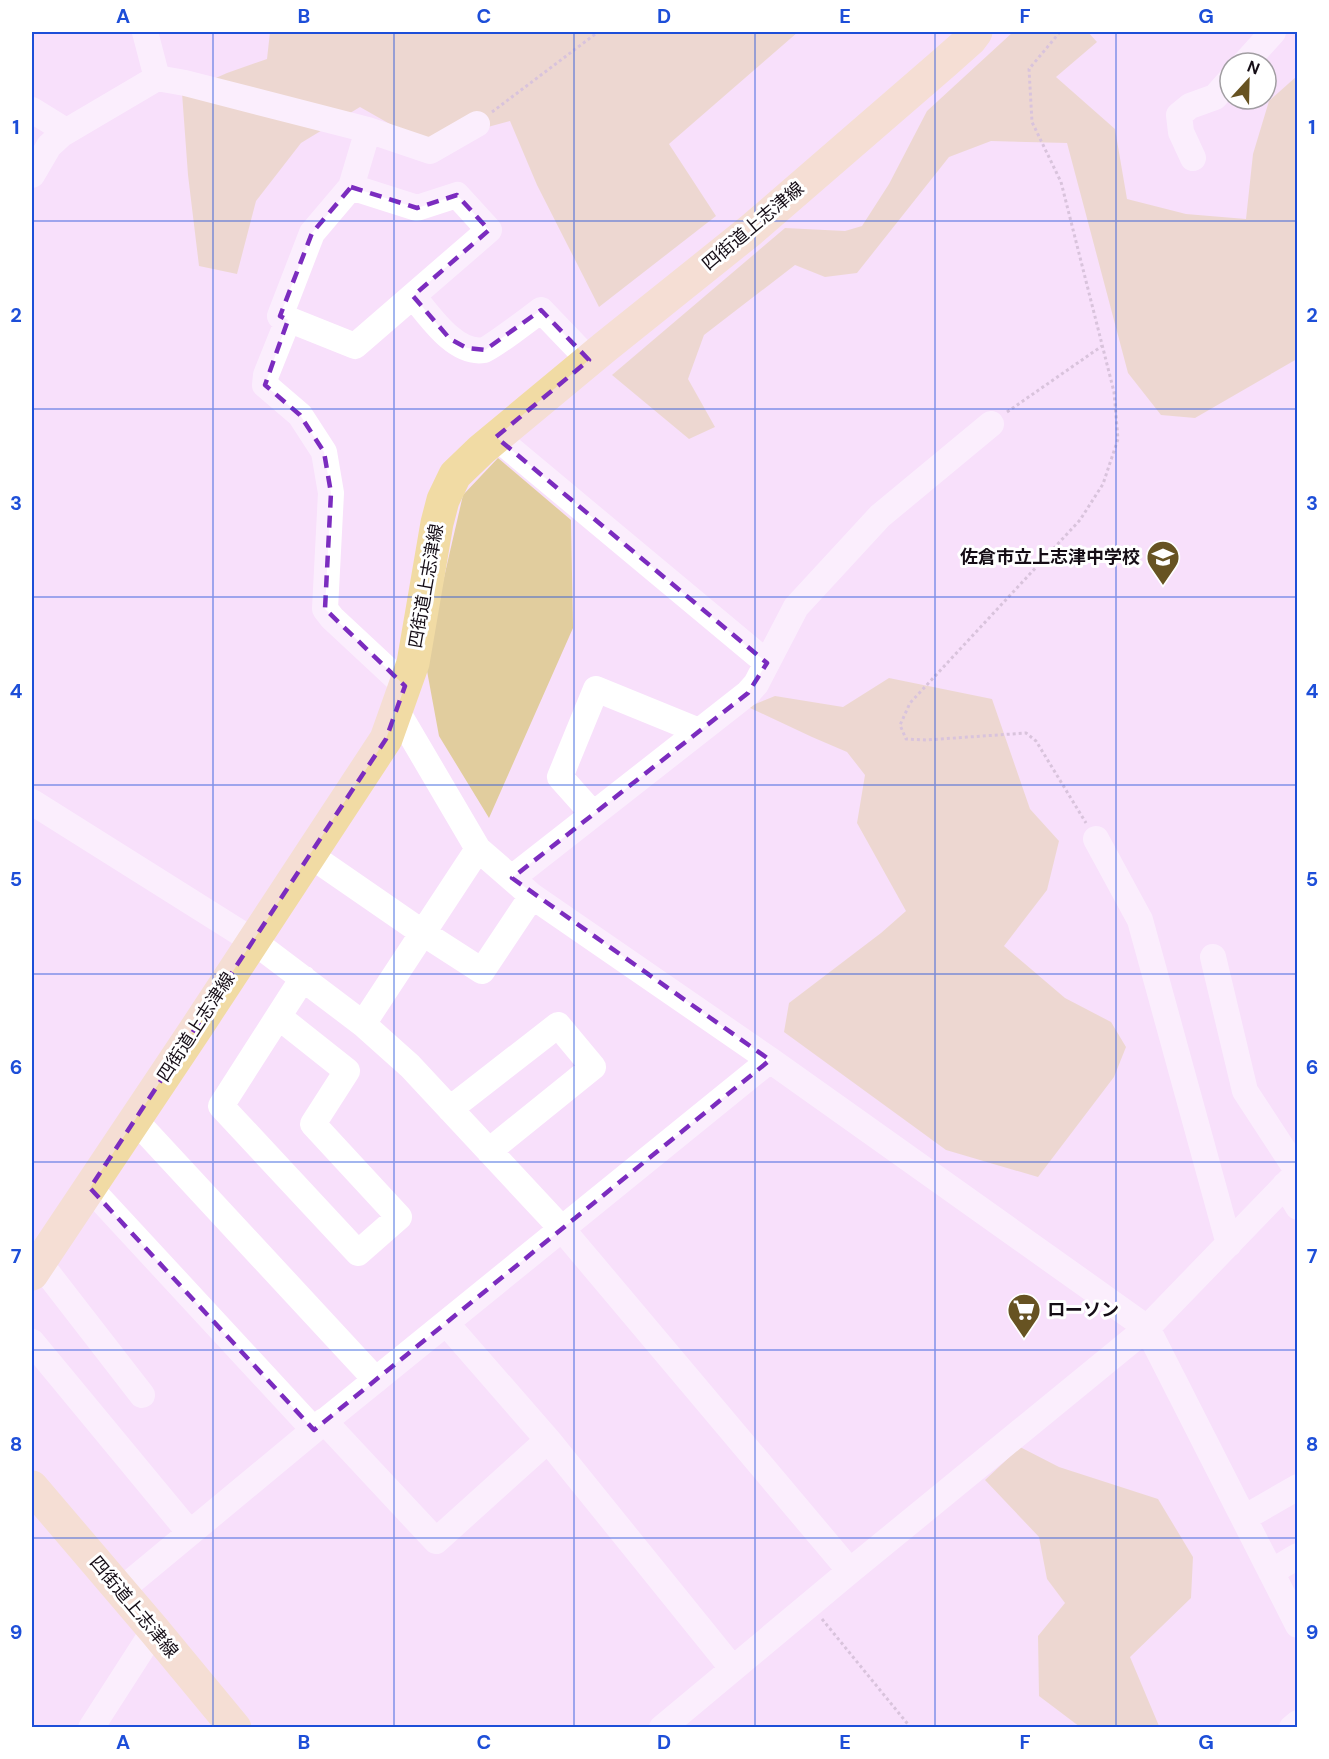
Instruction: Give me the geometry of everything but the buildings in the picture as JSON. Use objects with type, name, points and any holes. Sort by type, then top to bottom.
[{"type":"main road","name":"四街道上志津線","points":[[35,1268],[386,739],[413,663],[437,523],[443,500],[455,476],[496,437],[751,230],[944,63],[976,32]]},
{"type":"main road","name":"四街道上志津線","points":[[32,1487],[235,1728]]},
{"type":"street","points":[[145,32],[157,78]]},
{"type":"street","points":[[1256,51],[1273,32]]},
{"type":"street","points":[[32,175],[49,146],[66,131],[157,78],[185,83],[368,130],[429,150],[477,124]]},
{"type":"street","points":[[1193,158],[1181,132],[1179,115],[1190,106],[1215,97],[1218,94]]},
{"type":"street","points":[[32,110],[66,131]]},
{"type":"street","points":[[351,187],[417,208],[457,195],[489,230],[355,346],[280,316],[312,233],[351,187],[368,130]]},
{"type":"street","points":[[412,296],[450,339],[468,348],[485,350],[542,310],[589,360]]},
{"type":"street","points":[[288,320],[266,375],[265,385],[300,415],[324,452],[330,493],[325,609],[401,698],[478,849],[531,896],[770,1060],[1147,1328],[1298,1625]]},
{"type":"street","points":[[512,878],[748,693],[756,684],[796,607],[880,516],[991,424]]},
{"type":"street","points":[[496,437],[767,663]]},
{"type":"street","points":[[593,814],[560,777],[596,689],[699,731]]},
{"type":"street","points":[[32,802],[253,941],[363,1024],[410,1066],[562,1229],[850,1571]]},
{"type":"street","points":[[1096,839],[1140,920],[1229,1244]]},
{"type":"street","points":[[363,1024],[478,849]]},
{"type":"street","points":[[310,855],[482,971],[531,896]]},
{"type":"street","points":[[1213,957],[1245,1090],[1294,1176],[1298,1207]]},
{"type":"street","points":[[279,1017],[347,1071],[313,1124],[399,1217],[358,1253],[221,1106],[303,978]]},
{"type":"street","points":[[450,1109],[558,1025],[593,1067],[489,1151]]},
{"type":"street","points":[[120,1591],[319,1425],[770,1060]]},
{"type":"street","points":[[135,1120],[376,1380]]},
{"type":"street","points":[[662,1728],[1147,1328],[1294,1176]]},
{"type":"street","points":[[90,1188],[319,1425],[436,1541],[548,1440]]},
{"type":"street","points":[[35,1268],[142,1395]]},
{"type":"street","points":[[447,1323],[548,1440],[732,1669]]},
{"type":"street","points":[[32,1342],[190,1533]]},
{"type":"street","points":[[1244,1518],[1298,1486]]},
{"type":"street","points":[[1271,1572],[1298,1556]]},
{"type":"street","points":[[91,1728],[154,1630]]},
{"type":"street","points":[[1292,1728],[1298,1723]]},
{"type":"path","points":[[477,124],[598,32]]},
{"type":"path","points":[[1060,32],[1029,69],[1032,122],[1061,182],[1114,392],[1118,439],[1103,484],[1080,520],[910,704],[900,725],[906,739],[1026,733],[1036,741],[1096,839]]},
{"type":"path","points":[[991,424],[1102,346]]},
{"type":"path","points":[[810,1604],[911,1728]]},
{"type":"highlighted area","points":[[351,187],[417,208],[457,195],[489,230],[413,296],[450,339],[467,348],[485,350],[541,310],[589,360],[496,437],[767,663],[748,693],[512,878],[770,1060],[314,1430],[90,1188],[386,739],[405,686],[325,609],[331,493],[324,452],[300,415],[265,385],[288,320],[280,316],[312,233]]},
{"type":"shaded area","points":[[270,32],[798,32],[669,144],[716,216],[599,307],[537,185],[510,121],[425,144],[360,107],[301,143],[256,201],[237,274],[199,266],[188,175],[182,93],[227,73],[267,59]]},
{"type":"shaded area","points":[[1013,32],[1088,32],[1097,42],[1056,77],[1115,129],[1127,199],[1186,214],[1246,219],[1253,154],[1266,111],[1278,111],[1278,93],[1297,76],[1297,359],[1195,418],[1161,415],[1128,373],[1067,143],[991,141],[949,157],[857,273],[825,277],[795,265],[704,335],[688,379],[715,427],[689,439],[612,375],[785,228],[845,231],[862,226],[889,184],[927,111]]},
{"type":"shaded area","points":[[498,458],[571,520],[573,628],[489,818],[439,736],[425,660],[463,495]]},
{"type":"shaded area","points":[[889,678],[992,699],[1030,809],[1059,841],[1047,890],[1004,946],[1065,998],[1111,1022],[1126,1047],[1114,1077],[1038,1177],[946,1150],[784,1032],[789,1003],[881,933],[906,911],[857,823],[865,775],[847,752],[748,707],[775,696],[843,707]]},
{"type":"shaded area","points":[[1020,1447],[1059,1467],[1158,1499],[1193,1557],[1191,1598],[1130,1657],[1159,1726],[1157,1727],[1080,1727],[1039,1696],[1038,1636],[1065,1603],[1047,1579],[1039,1537],[985,1480]]},
{"type":"place","name":"佐倉市立上志津中学校","points":[[1163,586]]},
{"type":"place","name":"ローソン","points":[[1024,1339]]}]
